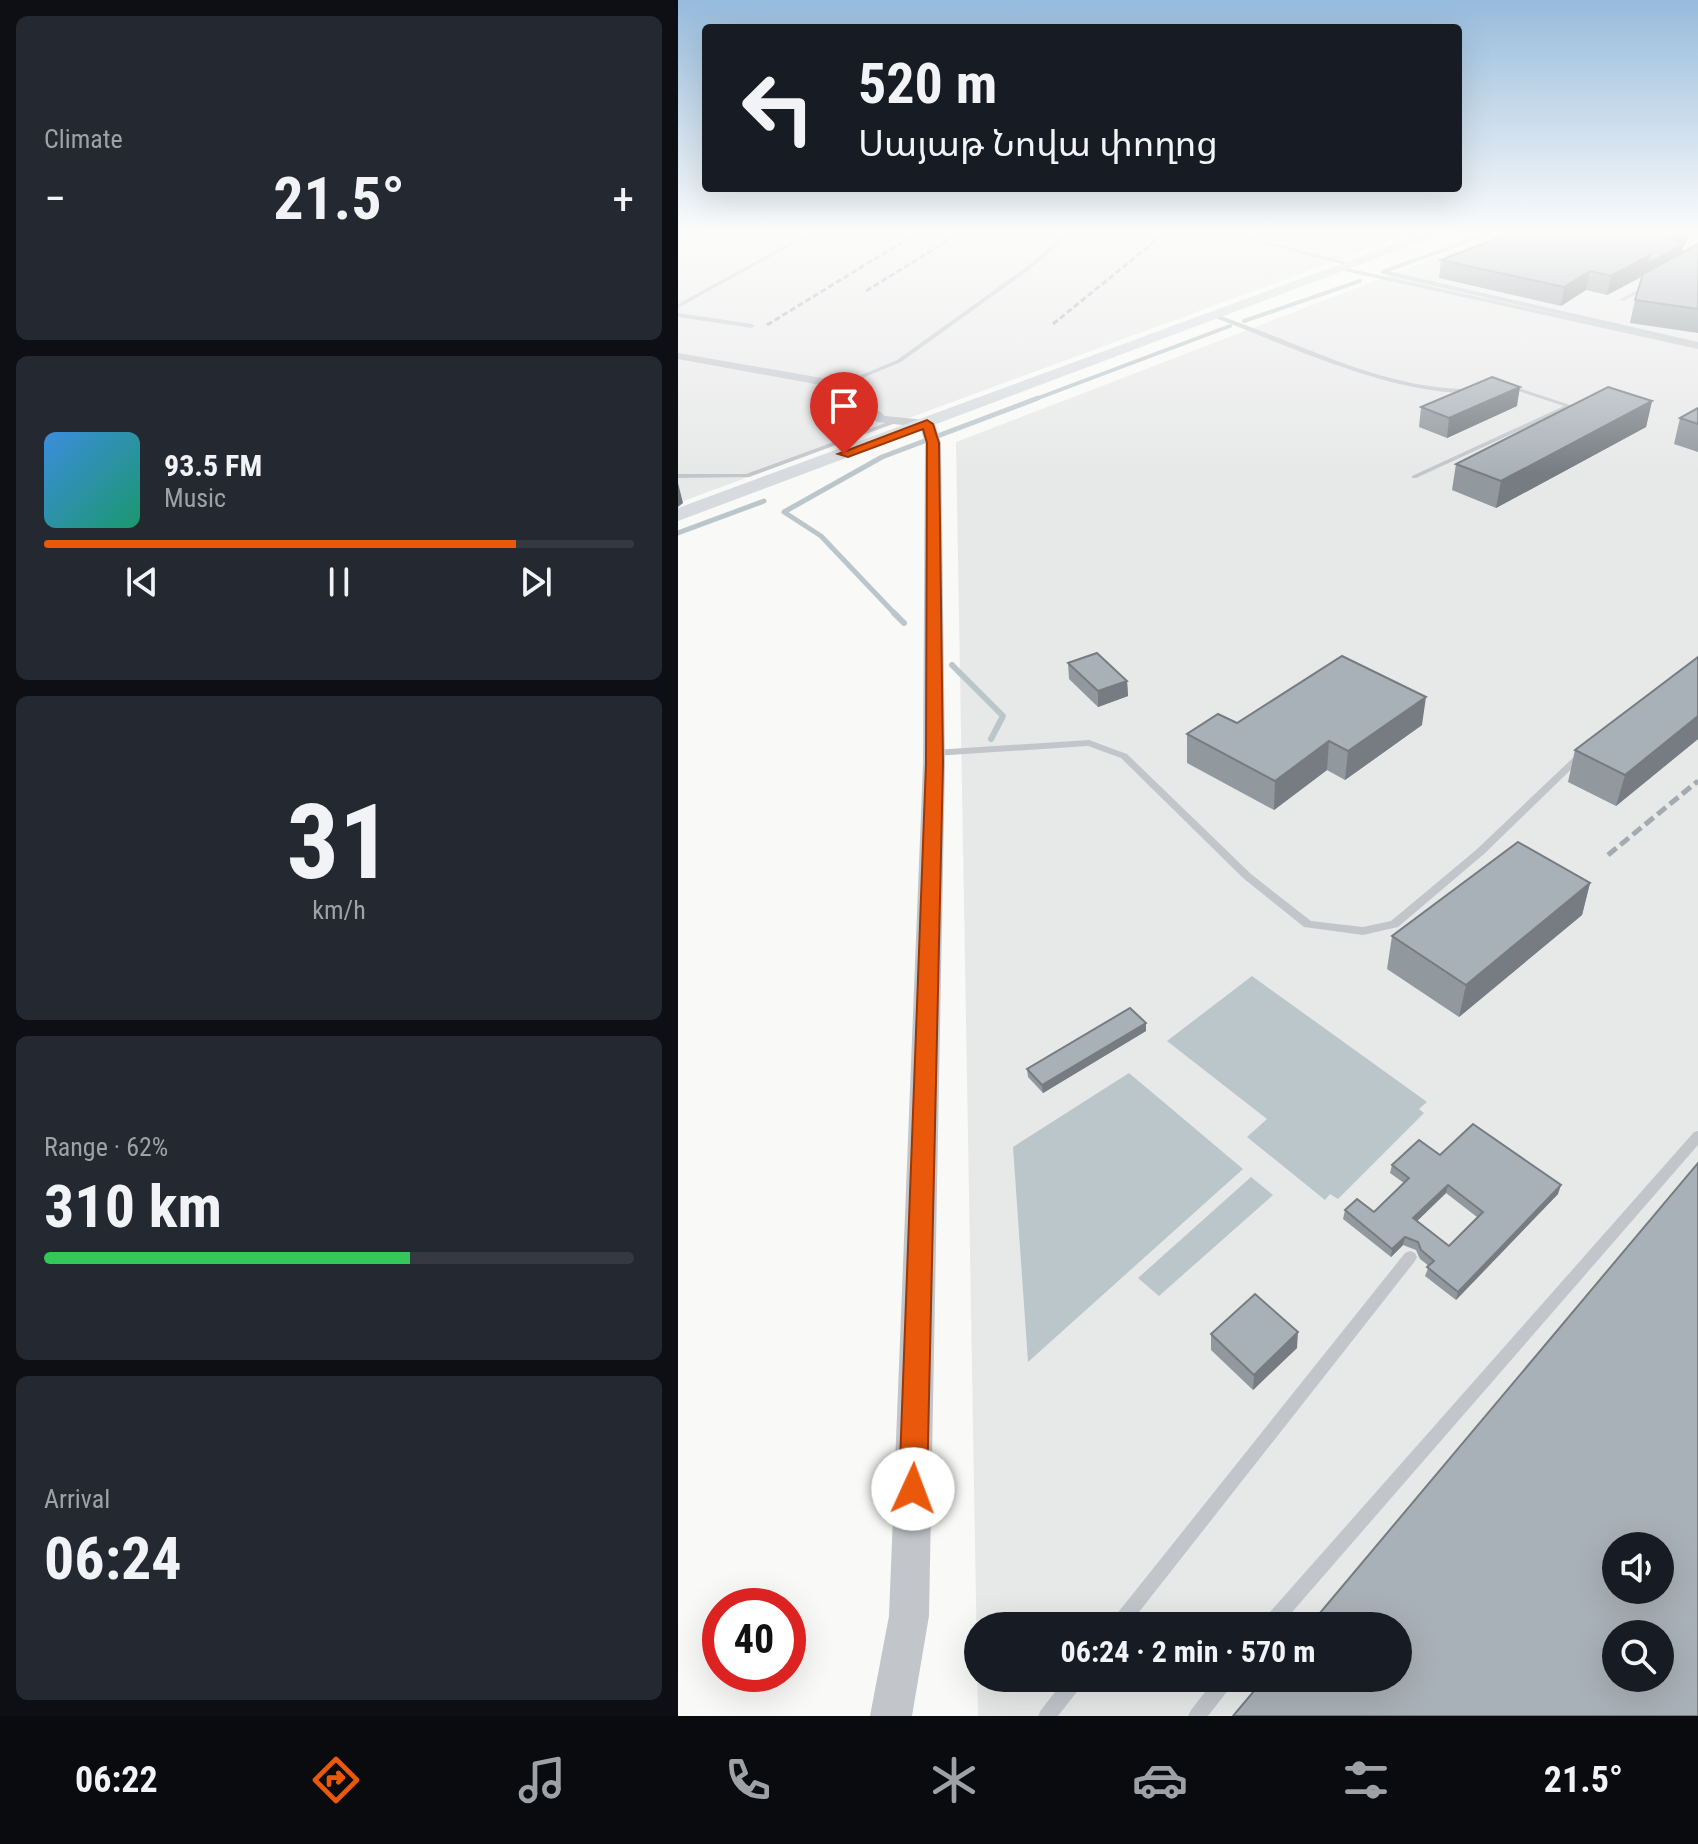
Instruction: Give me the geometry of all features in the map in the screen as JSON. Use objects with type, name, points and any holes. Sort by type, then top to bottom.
[{"type":"main road","points":[[678,515],[930,433],[1223,313]]},
{"type":"street","points":[[678,356],[841,385],[881,419],[899,420],[930,433],[934,753],[909,1616],[891,1716]]},
{"type":"lane","points":[[841,385],[899,361],[966,313]]},
{"type":"lane","points":[[1549,313],[1698,347]]},
{"type":"lane","points":[[678,315],[752,326]]},
{"type":"lane","points":[[1215,316],[1406,383],[1449,393],[1475,390]]},
{"type":"lane","points":[[1414,477],[1570,406],[1503,384]]},
{"type":"lane","points":[[678,476],[747,476],[899,420]]},
{"type":"lane","points":[[934,753],[1089,743],[1124,756],[1247,876],[1308,924],[1363,931],[1394,924],[1480,852],[1587,750]]},
{"type":"lane","points":[[1281,1612],[1698,1136]]},
{"type":"lane","points":[[1129,1612],[1410,1257]]},
{"type":"lane","points":[[1047,1716],[1066,1692]]},
{"type":"lane","points":[[1197,1716],[1216,1692]]},
{"type":"shaded area","points":[[678,313],[1194,313],[678,503]]},
{"type":"shaded area","points":[[1292,313],[1698,313],[1698,1716],[978,1716],[978,1692],[1412,1692],[1412,1612],[976,1612],[956,442]]},
{"type":"shaded area","points":[[1252,976],[1427,1102],[1419,1109],[1424,1113],[1338,1199],[1330,1194],[1325,1200],[1247,1137],[1267,1119],[1167,1041]]},
{"type":"shaded area","points":[[1129,1073],[1243,1169],[1028,1362],[1013,1147]]},
{"type":"shaded area","points":[[1251,1177],[1273,1195],[1159,1296],[1138,1278]]},
{"type":"building","points":[[1492,377],[1520,387],[1449,418],[1421,407]]},
{"type":"building","points":[[1608,387],[1652,401],[1501,481],[1456,464]]},
{"type":"building","points":[[1698,408],[1698,424],[1680,418]]},
{"type":"building","points":[[1097,653],[1127,681],[1098,691],[1068,663]]},
{"type":"building","points":[[1342,656],[1426,697],[1348,751],[1329,741],[1275,781],[1187,734],[1218,714],[1237,723]]},
{"type":"building","points":[[1698,657],[1698,716],[1625,775],[1575,750]]},
{"type":"building","points":[[1518,842],[1590,883],[1466,985],[1392,936]]},
{"type":"building","points":[[1130,1008],[1146,1023],[1042,1085],[1027,1069]]},
{"type":"building","points":[[1473,1124],[1561,1185],[1458,1292],[1427,1267],[1434,1261],[1421,1250],[1418,1242],[1405,1237],[1392,1249],[1345,1210],[1357,1199],[1374,1212],[1409,1178],[1392,1165],[1419,1140],[1440,1155]],"holes":[[[1448,1185],[1483,1212],[1449,1246],[1413,1218]]]},
{"type":"building","points":[[1698,1163],[1698,1716],[1233,1716],[1253,1692],[1412,1692],[1412,1612],[1321,1612]]},
{"type":"building","points":[[1255,1294],[1298,1332],[1254,1375],[1211,1334]]},
{"type":"waterway","points":[[1244,321],[1267,313]]},
{"type":"waterway","points":[[1563,313],[1698,344]]},
{"type":"waterway","points":[[1033,400],[1230,326]]},
{"type":"waterway","points":[[896,615],[821,536],[784,512],[882,457],[1038,398]]},
{"type":"waterway","points":[[678,533],[764,501]]},
{"type":"waterway","points":[[896,615],[904,623]]},
{"type":"waterway","points":[[952,665],[1003,716],[991,739]]},
{"type":"railway","points":[[767,325],[786,313]]},
{"type":"railway","points":[[1053,324],[1066,313]]},
{"type":"railway","points":[[1608,855],[1698,781]]},
{"type":"route","points":[[844,454],[927,424],[933,443],[934,763],[913,1489]]}]
